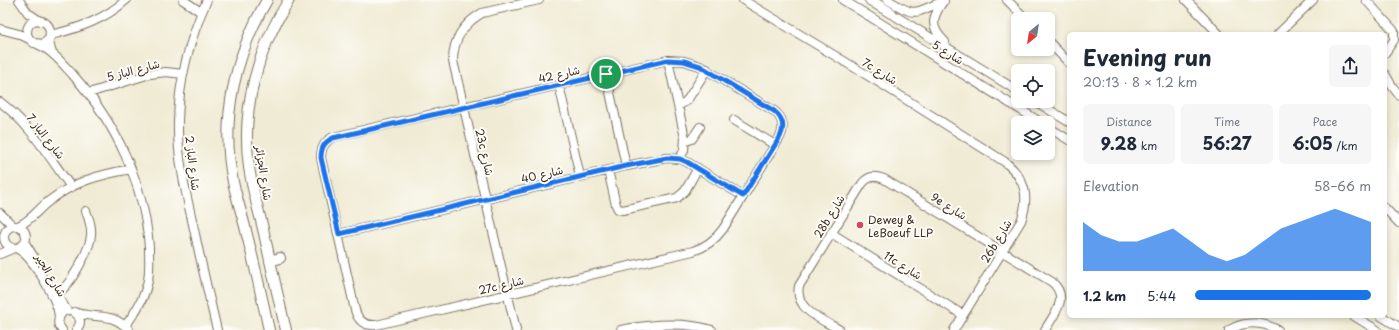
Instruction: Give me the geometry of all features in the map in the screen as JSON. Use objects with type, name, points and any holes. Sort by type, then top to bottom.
[{"type":"main road","points":[[267,0],[252,28],[237,69],[231,96],[228,139],[233,182],[247,234],[269,330]]},
{"type":"main road","name":"شارع الجزائر","points":[[286,330],[275,260],[250,168],[248,128],[252,89],[259,63],[268,38],[289,0]]},
{"type":"main road","points":[[870,0],[891,13]]},
{"type":"street","points":[[19,0],[32,17],[48,26],[59,28],[80,22],[98,14],[119,0]]},
{"type":"street","points":[[37,44],[46,42],[50,36],[73,30],[97,21],[109,14],[126,0]]},
{"type":"street","points":[[183,0],[201,12]]},
{"type":"street","name":"شارع الباز 2","points":[[207,0],[201,12],[191,42],[183,74],[178,116],[179,158],[217,330]]},
{"type":"street","name":"23c شارع","points":[[516,330],[453,61],[454,47],[461,30],[467,23],[482,13],[539,0]]},
{"type":"street","name":"7c شارع","points":[[743,0],[1005,162]]},
{"type":"street","name":"شارع 5","points":[[843,0],[1031,116]]},
{"type":"street","name":"شارع 5","points":[[867,0],[891,13],[1011,87]]},
{"type":"street","points":[[888,0],[906,11],[915,12],[922,11],[944,0]]},
{"type":"street","points":[[944,0],[935,16],[934,29],[954,51]]},
{"type":"street","points":[[1007,0],[1019,12]]},
{"type":"street","points":[[1186,0],[1217,32]]},
{"type":"street","points":[[1280,32],[1314,0]]},
{"type":"street","points":[[1366,0],[1394,31],[1394,40],[1387,50]]},
{"type":"street","points":[[26,11],[29,40]]},
{"type":"street","points":[[27,30],[31,24],[40,21]]},
{"type":"street","points":[[0,24],[27,30]]},
{"type":"street","points":[[48,26],[52,53]]},
{"type":"street","points":[[0,29],[19,34],[52,53],[89,94],[111,127],[131,169],[146,218],[150,272],[144,298],[127,328],[112,318],[70,311],[62,313],[57,323]]},
{"type":"street","points":[[1055,48],[1067,61]]},
{"type":"street","points":[[668,60],[686,141],[680,159]]},
{"type":"street","name":"شارع 42","points":[[333,138],[668,60],[684,61],[707,69],[779,115],[783,126],[780,137]]},
{"type":"street","points":[[678,106],[688,99],[707,69]]},
{"type":"street","name":"شارع الباز 5","points":[[89,94],[150,74],[166,72],[183,74]]},
{"type":"street","points":[[606,74],[626,166]]},
{"type":"street","points":[[1387,77],[1399,95]]},
{"type":"street","points":[[559,85],[580,176]]},
{"type":"street","name":"شارع الباز 7","points":[[0,102],[27,126],[71,187]]},
{"type":"street","points":[[1046,108],[1067,121]]},
{"type":"street","points":[[734,120],[775,145]]},
{"type":"street","points":[[686,141],[692,139],[700,126]]},
{"type":"street","points":[[1055,131],[1067,139]]},
{"type":"street","name":"27c شارع","points":[[333,138],[328,140],[322,148],[321,158],[355,310],[357,316],[365,324],[376,325],[700,249],[719,235],[780,137]]},
{"type":"street","name":"شارع 40","points":[[339,234],[485,198],[667,158],[680,159],[698,168],[743,196]]},
{"type":"street","name":"26b شارع","points":[[954,330],[1022,220],[1026,202],[1023,184],[1012,168],[1005,162]]},
{"type":"street","points":[[608,170],[616,205],[618,209],[623,210],[677,198],[685,191],[698,168]]},
{"type":"street","points":[[0,253],[6,230],[25,223],[48,202],[71,187],[95,177],[131,169]]},
{"type":"street","name":"28b شارع","points":[[840,330],[804,307],[798,292],[802,281],[865,180],[874,176],[884,178]]},
{"type":"street","name":"9e شارع","points":[[884,178],[1052,282],[1059,290],[1060,305],[1045,330]]},
{"type":"street","points":[[1387,210],[1399,223]]},
{"type":"street","points":[[57,294],[64,289],[69,282],[88,248],[91,229],[86,211]]},
{"type":"street","points":[[0,214],[16,226],[23,229],[26,234]]},
{"type":"street","points":[[0,253],[15,249],[25,243],[31,218]]},
{"type":"street","points":[[0,221],[3,227],[7,246],[15,249]]},
{"type":"street","name":"11c شارع","points":[[831,234],[964,315]]},
{"type":"street","name":"شارع الجير","points":[[25,243],[57,294],[70,311],[79,317],[79,328]]},
{"type":"street","name":"شارع الجير","points":[[15,249],[27,255],[44,281],[55,301],[57,323],[62,330]]},
{"type":"street","points":[[79,328],[84,319],[89,315]]},
{"type":"street","points":[[1357,318],[1377,330]]},
{"type":"street","points":[[1384,318],[1399,327]]},
{"type":"street","points":[[1229,330],[1236,326],[1252,323],[1269,325],[1278,330]]},
{"type":"street","points":[[621,330],[647,325],[671,324],[712,330]]},
{"type":"place","name":"Dewey & LeBoeuf LLP","points":[[860,225]]},
{"type":"route","points":[[668,60],[692,63],[707,69],[774,111],[782,120],[782,132],[743,196],[687,162],[680,159],[667,158],[485,198],[339,234],[321,158],[322,148],[328,140],[606,74],[668,60]]}]
